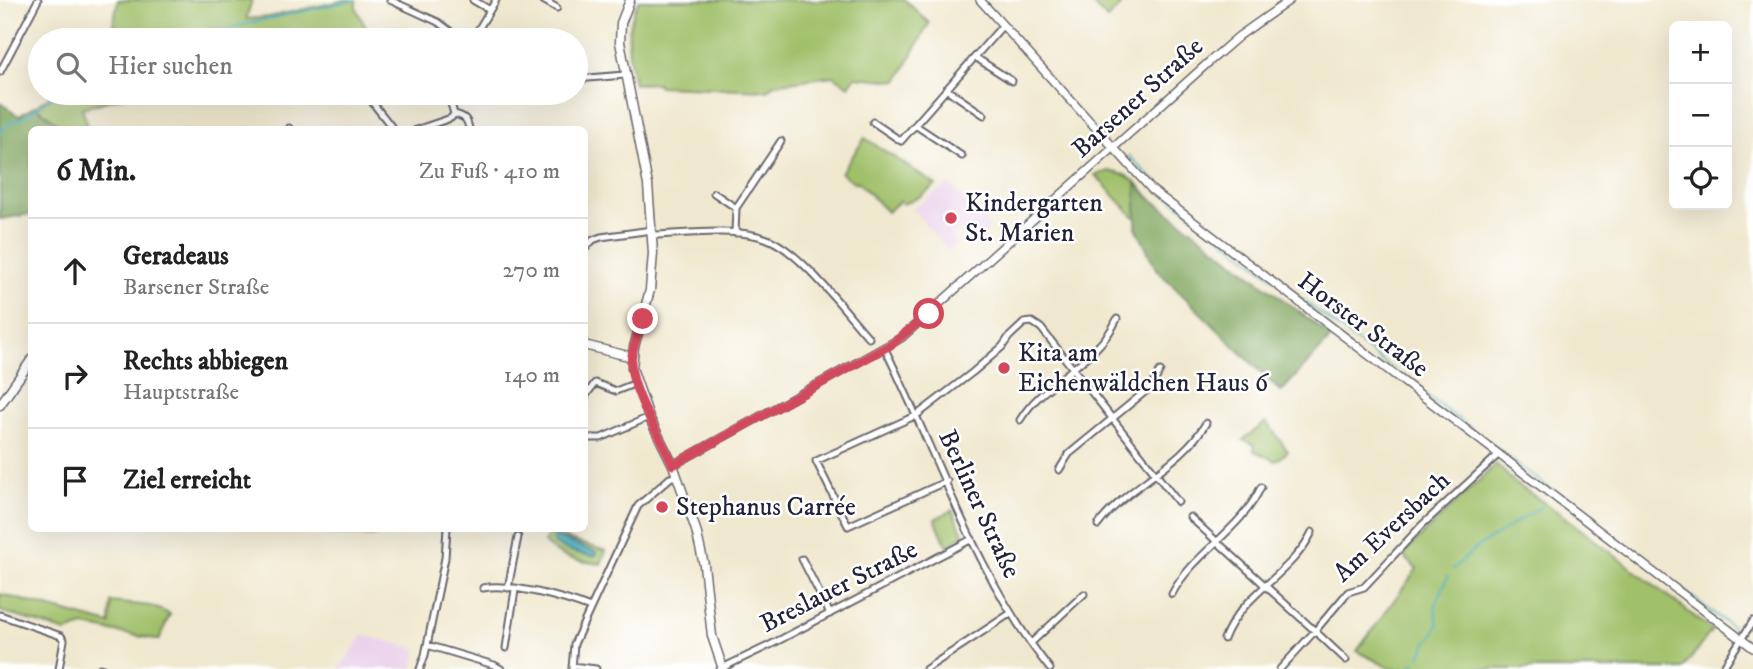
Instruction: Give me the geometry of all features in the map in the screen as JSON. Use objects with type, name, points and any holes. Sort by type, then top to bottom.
[{"type":"main road","points":[[630,0],[622,18],[620,34],[625,75],[648,184],[653,268],[650,290],[632,357],[636,383],[649,417],[673,465],[702,554],[710,627],[722,668]]},
{"type":"main road","points":[[588,346],[632,357]]},
{"type":"main road","points":[[0,405],[28,365]]},
{"type":"street","points":[[0,72],[38,0]]},
{"type":"street","points":[[390,0],[446,28]]},
{"type":"street","points":[[474,0],[490,10]]},
{"type":"street","points":[[479,28],[496,0]]},
{"type":"street","points":[[543,0],[557,8]]},
{"type":"street","name":"Horster Straße","points":[[980,0],[1152,190],[1753,648]]},
{"type":"street","name":"Barsener Straße","points":[[673,465],[885,349],[909,332],[1239,36],[1290,0]]},
{"type":"street","points":[[873,122],[901,141],[1003,25]]},
{"type":"street","points":[[975,57],[1012,81]]},
{"type":"street","points":[[588,78],[625,75]]},
{"type":"street","points":[[946,89],[984,115]]},
{"type":"street","points":[[374,105],[391,126]]},
{"type":"street","points":[[451,105],[454,114]]},
{"type":"street","points":[[428,126],[451,118],[454,114]]},
{"type":"street","points":[[454,114],[462,116],[468,126]]},
{"type":"street","points":[[915,125],[962,156]]},
{"type":"street","points":[[735,233],[736,208],[780,141]]},
{"type":"street","points":[[714,193],[736,208]]},
{"type":"street","points":[[588,246],[601,237],[652,233],[735,233],[767,238],[801,263],[869,338]]},
{"type":"street","points":[[1020,420],[1030,404],[1073,369],[1110,333],[1117,319]]},
{"type":"street","points":[[947,481],[848,526],[816,461],[916,415],[973,372],[1024,323],[1032,322],[1041,328],[1178,502]]},
{"type":"street","name":"Berliner Straße","points":[[885,349],[972,540],[1011,613],[1050,669]]},
{"type":"street","points":[[1059,470],[1069,454],[1152,386],[1160,371]]},
{"type":"street","points":[[588,393],[595,383],[616,391],[636,383]]},
{"type":"street","points":[[588,438],[601,438],[649,417]]},
{"type":"street","points":[[1098,525],[1111,509],[1197,437],[1206,422]]},
{"type":"street","name":"Am Eversbach","points":[[1280,669],[1348,592],[1364,587],[1422,525],[1498,455]]},
{"type":"street","points":[[596,669],[572,667],[574,644],[638,506],[670,478],[676,476]]},
{"type":"street","points":[[1172,594],[1180,578],[1254,502],[1261,487]]},
{"type":"street","points":[[1190,517],[1346,660]]},
{"type":"street","points":[[420,669],[445,558],[447,532]]},
{"type":"street","name":"Am Eversbach","points":[[1224,639],[1230,623],[1304,548],[1312,532]]},
{"type":"street","points":[[506,648],[519,537]]},
{"type":"street","name":"Breslauer Straße","points":[[722,668],[972,540]]},
{"type":"street","points":[[802,559],[830,614]]},
{"type":"street","points":[[483,588],[494,585],[569,599],[590,608]]},
{"type":"street","points":[[1031,643],[1084,594]]},
{"type":"street","points":[[926,669],[1011,613]]},
{"type":"street","points":[[0,615],[61,636],[64,640],[59,669]]},
{"type":"street","points":[[1722,669],[1753,621]]},
{"type":"street","points":[[427,645],[494,664],[500,669]]},
{"type":"shaded area","name":"Kindergarten St. Marien","points":[[949,184],[990,227],[983,235],[972,234],[968,238],[960,230],[952,238],[957,243],[948,251],[912,208]]},
{"type":"shaded area","points":[[363,635],[418,649],[412,669],[339,669]]},
{"type":"green space","points":[[118,0],[252,0],[246,19],[356,0],[356,7],[366,28],[112,28]]},
{"type":"green space","points":[[639,0],[905,0],[929,23],[898,81],[855,77],[849,86],[833,76],[774,84],[767,90],[658,86],[658,83],[634,84],[629,32]]},
{"type":"green space","points":[[1089,0],[1116,0],[1121,6],[1107,19]]},
{"type":"green space","points":[[0,103],[19,116],[35,106],[60,126],[28,126],[28,214],[0,219]]},
{"type":"green space","points":[[93,105],[82,108],[88,126],[60,126],[36,106]]},
{"type":"green space","points":[[865,138],[936,185],[919,197],[903,204],[900,201],[887,212],[857,181],[855,183],[841,173]]},
{"type":"green space","points":[[1109,171],[1125,175],[1136,182],[1136,219],[1095,175]]},
{"type":"green space","points":[[1136,182],[1149,197],[1332,337],[1281,392],[1156,269],[1136,227]]},
{"type":"green space","points":[[1266,422],[1288,451],[1276,461],[1254,451],[1255,445],[1243,440]]},
{"type":"green space","points":[[1496,464],[1515,483],[1558,512],[1712,630],[1683,669],[1391,669],[1357,651],[1417,569],[1402,555]]},
{"type":"green space","points":[[952,510],[964,535],[947,546],[935,519]]},
{"type":"green space","points":[[313,532],[381,532],[372,536]]},
{"type":"green space","points":[[550,534],[606,551],[601,564],[570,558],[556,552],[544,542]]},
{"type":"green space","points":[[0,594],[110,624],[111,602],[151,606],[170,614],[159,640],[84,626],[66,632],[0,611]]},
{"type":"water","points":[[558,538],[597,554],[594,556],[567,550],[553,542],[553,539]]},
{"type":"waterway","points":[[228,28],[355,0]]},
{"type":"waterway","points":[[0,133],[9,123],[21,119],[41,105]]},
{"type":"waterway","points":[[1129,156],[1177,203],[1396,372]]},
{"type":"waterway","points":[[1400,375],[1733,628]]},
{"type":"waterway","points":[[1453,569],[1476,548],[1542,506]]},
{"type":"waterway","points":[[1419,657],[1438,625],[1435,607],[1448,576]]},
{"type":"waterway","points":[[1407,669],[1415,662]]},
{"type":"place","name":"Kindergarten St. Marien","points":[[951,218]]},
{"type":"place","name":"Kita am Eichenwäldchen Haus 6","points":[[1004,368]]},
{"type":"place","name":"Stephanus Carrée","points":[[662,507]]},
{"type":"route","points":[[643,319],[634,347],[632,368],[649,417],[673,465],[892,344],[929,314]]}]
